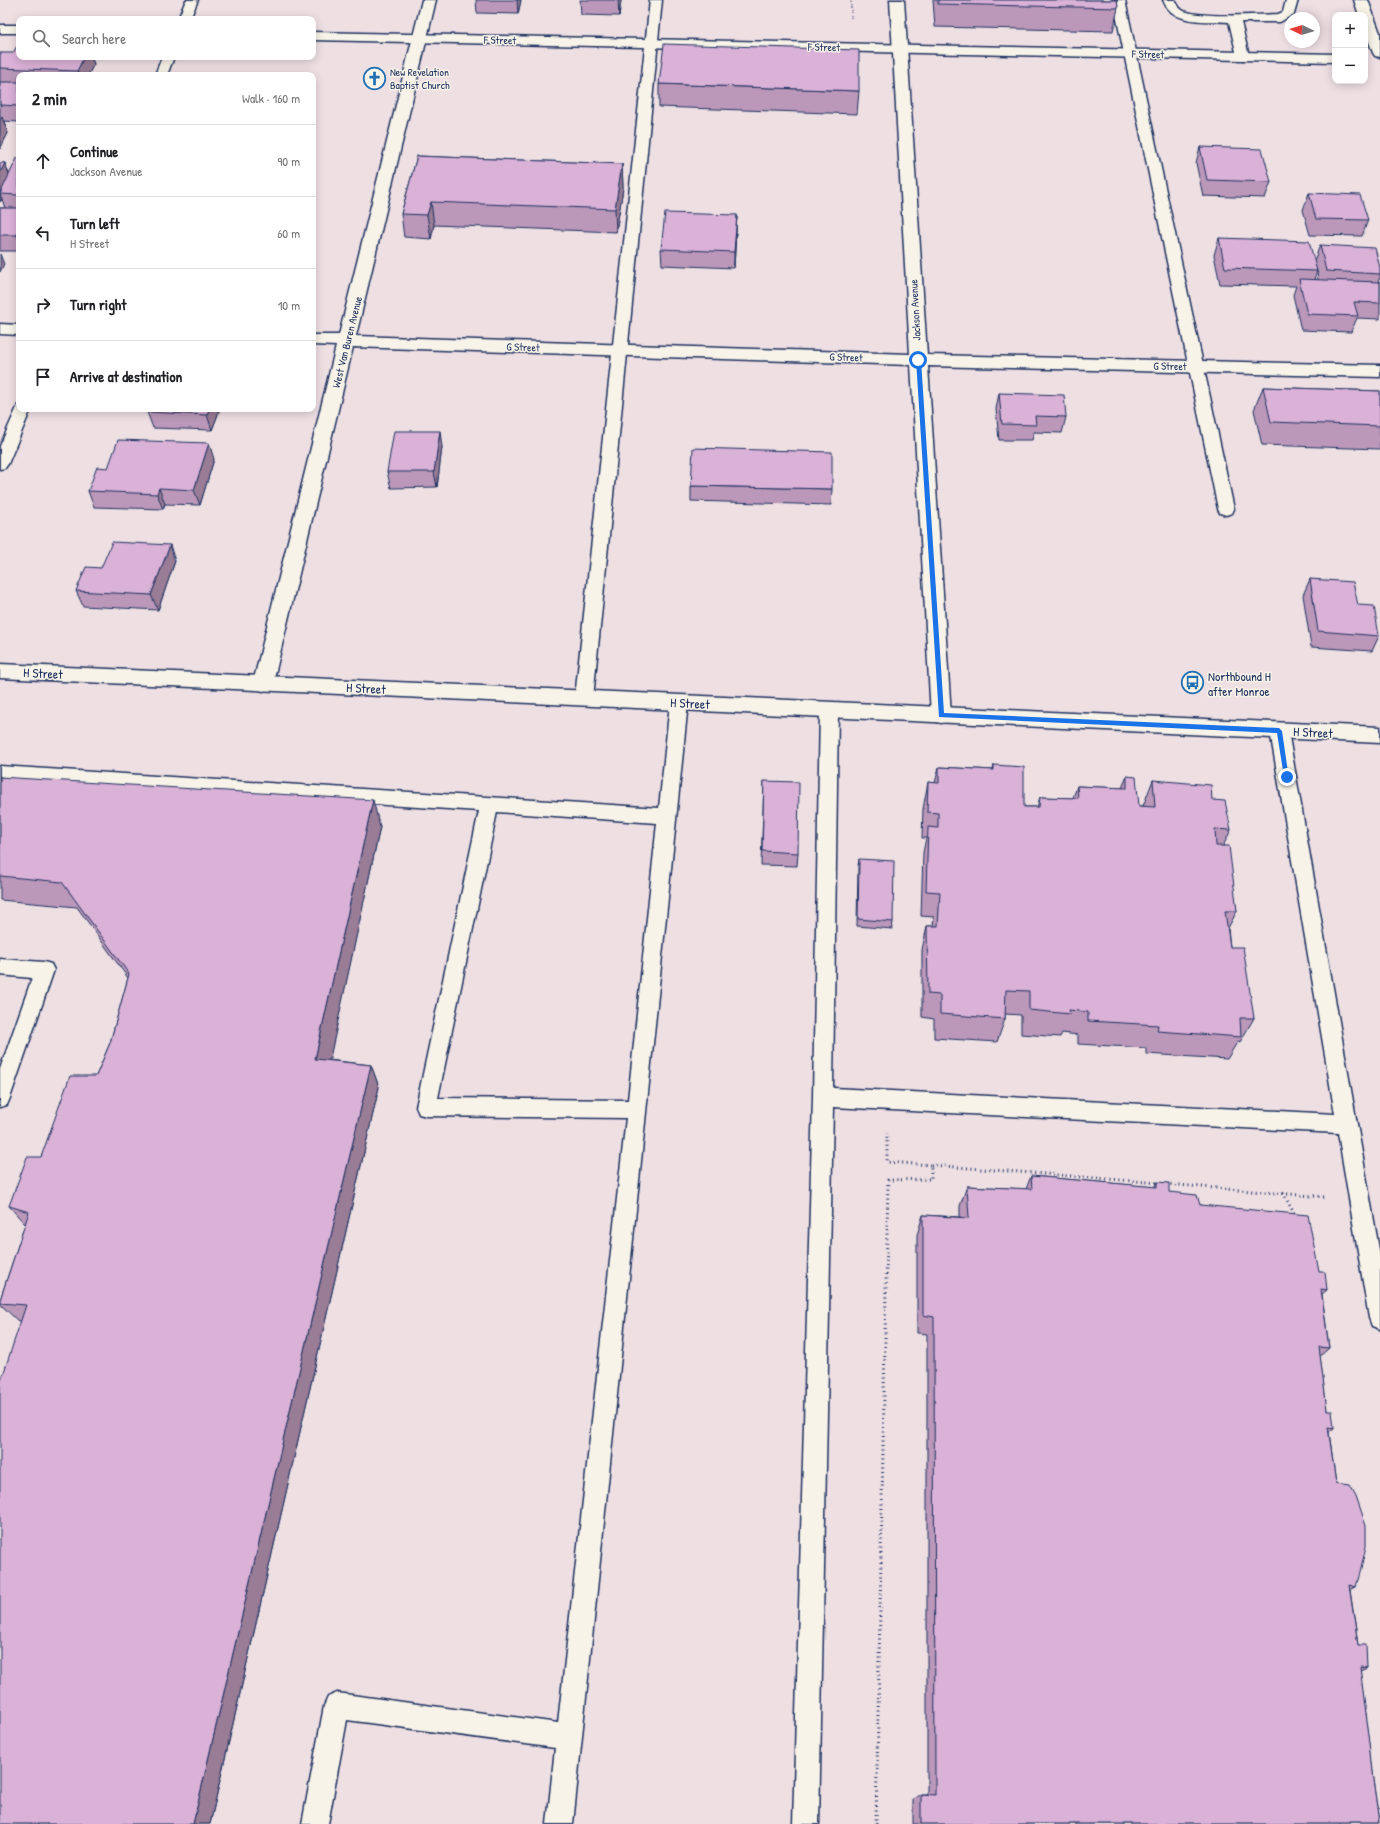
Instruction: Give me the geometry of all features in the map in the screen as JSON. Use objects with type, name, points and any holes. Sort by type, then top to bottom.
[{"type":"street","name":"West Van Buren Avenue","points":[[263,683],[430,0]]},
{"type":"street","name":"Jackson Avenue","points":[[897,0],[941,715]]},
{"type":"street","points":[[1361,0],[1380,53]]},
{"type":"street","points":[[0,29],[16,29]]},
{"type":"street","name":"F Street","points":[[316,36],[1332,58]]},
{"type":"street","points":[[1368,58],[1380,59]]},
{"type":"street","points":[[0,329],[16,330]]},
{"type":"street","name":"G Street","points":[[316,340],[918,360],[1380,371]]},
{"type":"street","name":"H Street","points":[[0,671],[1380,735]]},
{"type":"lane","points":[[185,16],[192,0]]},
{"type":"lane","points":[[584,698],[656,0]]},
{"type":"lane","points":[[1119,0],[1226,509]]},
{"type":"lane","points":[[1169,0],[1175,11],[1186,17],[1224,16],[1234,19],[1280,18],[1288,14],[1292,0]]},
{"type":"lane","points":[[1234,19],[1243,56]]},
{"type":"lane","points":[[162,72],[167,60]]},
{"type":"lane","points":[[0,464],[22,412]]},
{"type":"lane","points":[[560,1824],[568,1737],[637,1109],[679,703]]},
{"type":"lane","points":[[806,1824],[823,1097],[829,710]]},
{"type":"lane","points":[[1279,731],[1380,1318]]},
{"type":"lane","points":[[0,773],[667,816]]},
{"type":"lane","points":[[489,804],[426,1107],[637,1109]]},
{"type":"lane","points":[[0,967],[44,970],[0,1098]]},
{"type":"lane","points":[[823,1097],[1347,1124]]},
{"type":"lane","points":[[314,1824],[337,1706],[568,1737]]},
{"type":"path","points":[[893,1100],[887,1120],[887,1162],[1335,1197],[1358,1186]]},
{"type":"path","points":[[876,1824],[888,1180],[931,1179],[930,1165]]},
{"type":"path","points":[[1282,1193],[1296,1215],[1297,1223]]},
{"type":"building","points":[[938,0],[1117,0],[1118,8],[938,4]]},
{"type":"building","points":[[664,44],[859,50],[859,91],[659,84]]},
{"type":"building","points":[[16,48],[16,60],[82,60],[77,71],[0,68],[0,53],[13,53]]},
{"type":"building","points":[[0,82],[16,82],[16,106],[0,105]]},
{"type":"building","points":[[1200,147],[1262,149],[1271,182],[1207,180]]},
{"type":"building","points":[[417,156],[622,164],[615,209],[431,202],[427,215],[401,214]]},
{"type":"building","points":[[16,160],[16,195],[0,194]]},
{"type":"building","points":[[0,163],[5,163],[0,173]]},
{"type":"building","points":[[1309,193],[1360,195],[1368,220],[1316,219]]},
{"type":"building","points":[[0,208],[16,208],[16,235],[0,235]]},
{"type":"building","points":[[665,213],[737,215],[734,252],[661,249]]},
{"type":"building","points":[[1219,238],[1309,241],[1317,271],[1225,268]]},
{"type":"building","points":[[1320,245],[1375,248],[1380,274],[1326,271]]},
{"type":"building","points":[[1299,279],[1380,282],[1380,303],[1354,302],[1358,316],[1307,314]]},
{"type":"building","points":[[1263,387],[1380,391],[1380,426],[1271,422]]},
{"type":"building","points":[[999,393],[1064,395],[1066,417],[1035,416],[1036,425],[1002,424]]},
{"type":"building","points":[[147,412],[208,412],[207,415]]},
{"type":"building","points":[[394,431],[440,431],[434,472],[387,472]]},
{"type":"building","points":[[118,440],[209,443],[194,490],[159,488],[157,494],[88,491],[97,467],[108,468]]},
{"type":"building","points":[[693,448],[832,452],[832,489],[691,486]]},
{"type":"building","points":[[112,542],[170,545],[151,595],[76,591],[86,567],[101,568]]},
{"type":"building","points":[[1310,579],[1353,582],[1358,605],[1374,606],[1379,636],[1318,631]]},
{"type":"building","points":[[994,765],[1024,767],[1024,807],[1039,807],[1040,797],[1078,798],[1077,786],[1127,788],[1127,776],[1136,777],[1139,806],[1155,807],[1153,780],[1211,785],[1212,800],[1225,801],[1231,830],[1215,829],[1216,846],[1229,846],[1237,911],[1225,911],[1230,947],[1243,947],[1254,1018],[1240,1018],[1241,1037],[1157,1031],[1158,1025],[1088,1021],[1088,1012],[1069,1010],[1070,1014],[1029,1010],[1029,991],[1006,990],[1005,1019],[940,1014],[940,995],[928,994],[927,926],[938,926],[940,892],[926,891],[928,827],[938,828],[938,813],[927,812],[928,782],[939,783],[939,767],[994,770]]},
{"type":"building","points":[[0,777],[373,800],[315,1059],[371,1065],[193,1824],[0,1824],[0,1384],[26,1305],[0,1303],[0,1300],[29,1212],[9,1206],[27,1157],[41,1157],[70,1076],[96,1076],[110,1043],[129,974],[62,882],[0,876]]},
{"type":"building","points":[[764,781],[799,782],[798,853],[762,851]]},
{"type":"building","points":[[859,859],[894,861],[893,922],[858,919]]},
{"type":"building","points":[[1031,1176],[1157,1187],[1157,1182],[1169,1183],[1169,1192],[1197,1195],[1200,1205],[1308,1215],[1319,1272],[1325,1272],[1327,1290],[1321,1289],[1329,1348],[1319,1347],[1327,1410],[1332,1410],[1334,1428],[1328,1427],[1336,1483],[1350,1485],[1356,1496],[1366,1525],[1366,1546],[1356,1587],[1349,1585],[1358,1645],[1366,1645],[1367,1667],[1360,1666],[1380,1824],[921,1824],[921,1794],[935,1795],[934,1317],[923,1315],[923,1215],[969,1218],[967,1186],[1032,1189]]},
{"type":"place","name":"New Revelation Baptist Church","points":[[374,78]]},
{"type":"place","name":"Northbound H after Monroe","points":[[1193,683]]},
{"type":"route","points":[[918,360],[941,715],[1279,731],[1287,777]]}]
